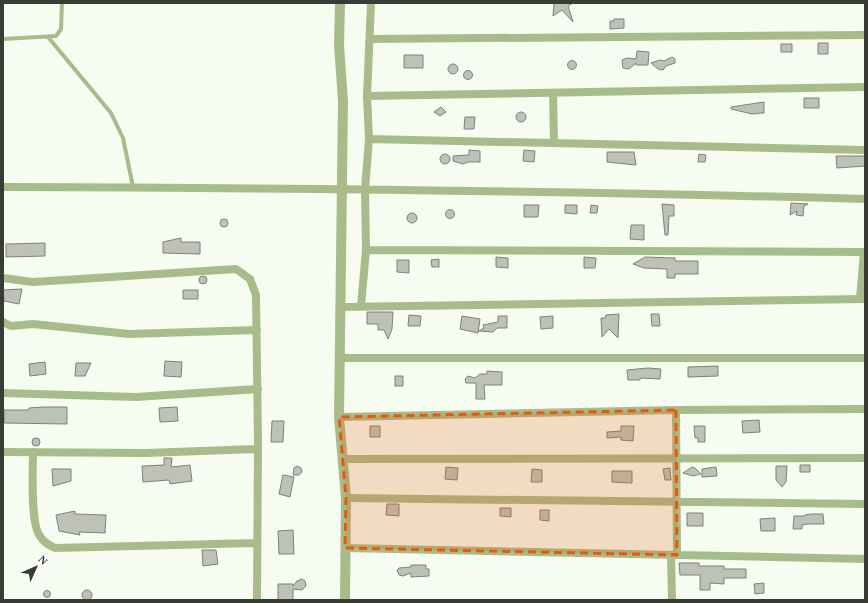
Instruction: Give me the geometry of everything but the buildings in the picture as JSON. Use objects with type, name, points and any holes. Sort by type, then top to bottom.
[{"type":"street","points":[[340,3],[339,45],[343,101],[341,190],[341,358],[339,417],[346,498],[345,600]]},
{"type":"street","points":[[361,306],[366,250],[365,189],[369,139],[367,96],[371,3]]},
{"type":"street","points":[[370,39],[865,35]]},
{"type":"street","points":[[367,96],[865,87]]},
{"type":"street","points":[[553,93],[554,142]]},
{"type":"street","points":[[369,139],[865,150]]},
{"type":"street","points":[[3,187],[365,189],[704,194],[865,199]]},
{"type":"street","points":[[341,308],[361,306],[863,299],[865,252],[366,250]]},
{"type":"street","points":[[3,278],[33,282],[236,269],[250,279],[256,295],[257,330],[257,600]]},
{"type":"street","points":[[3,322],[11,326],[33,324],[129,334],[257,330]]},
{"type":"street","points":[[341,358],[865,358]]},
{"type":"street","points":[[3,393],[136,397],[258,389]]},
{"type":"street","points":[[339,417],[676,410],[865,409]]},
{"type":"street","points":[[672,600],[678,501],[676,410]]},
{"type":"street","points":[[3,452],[146,453],[258,450]]},
{"type":"street","points":[[33,452],[33,498],[36,526],[39,536],[55,548],[258,543]]},
{"type":"street","points":[[343,459],[865,458]]},
{"type":"street","points":[[346,498],[865,504]]},
{"type":"street","points":[[346,548],[865,559]]},
{"type":"lane","points":[[3,39],[56,36],[61,29],[62,3]]},
{"type":"lane","points":[[48,37],[110,113],[123,138],[133,187]]},
{"type":"highlighted area","points":[[676,410],[677,555],[345,548],[346,498],[339,417]]}]
